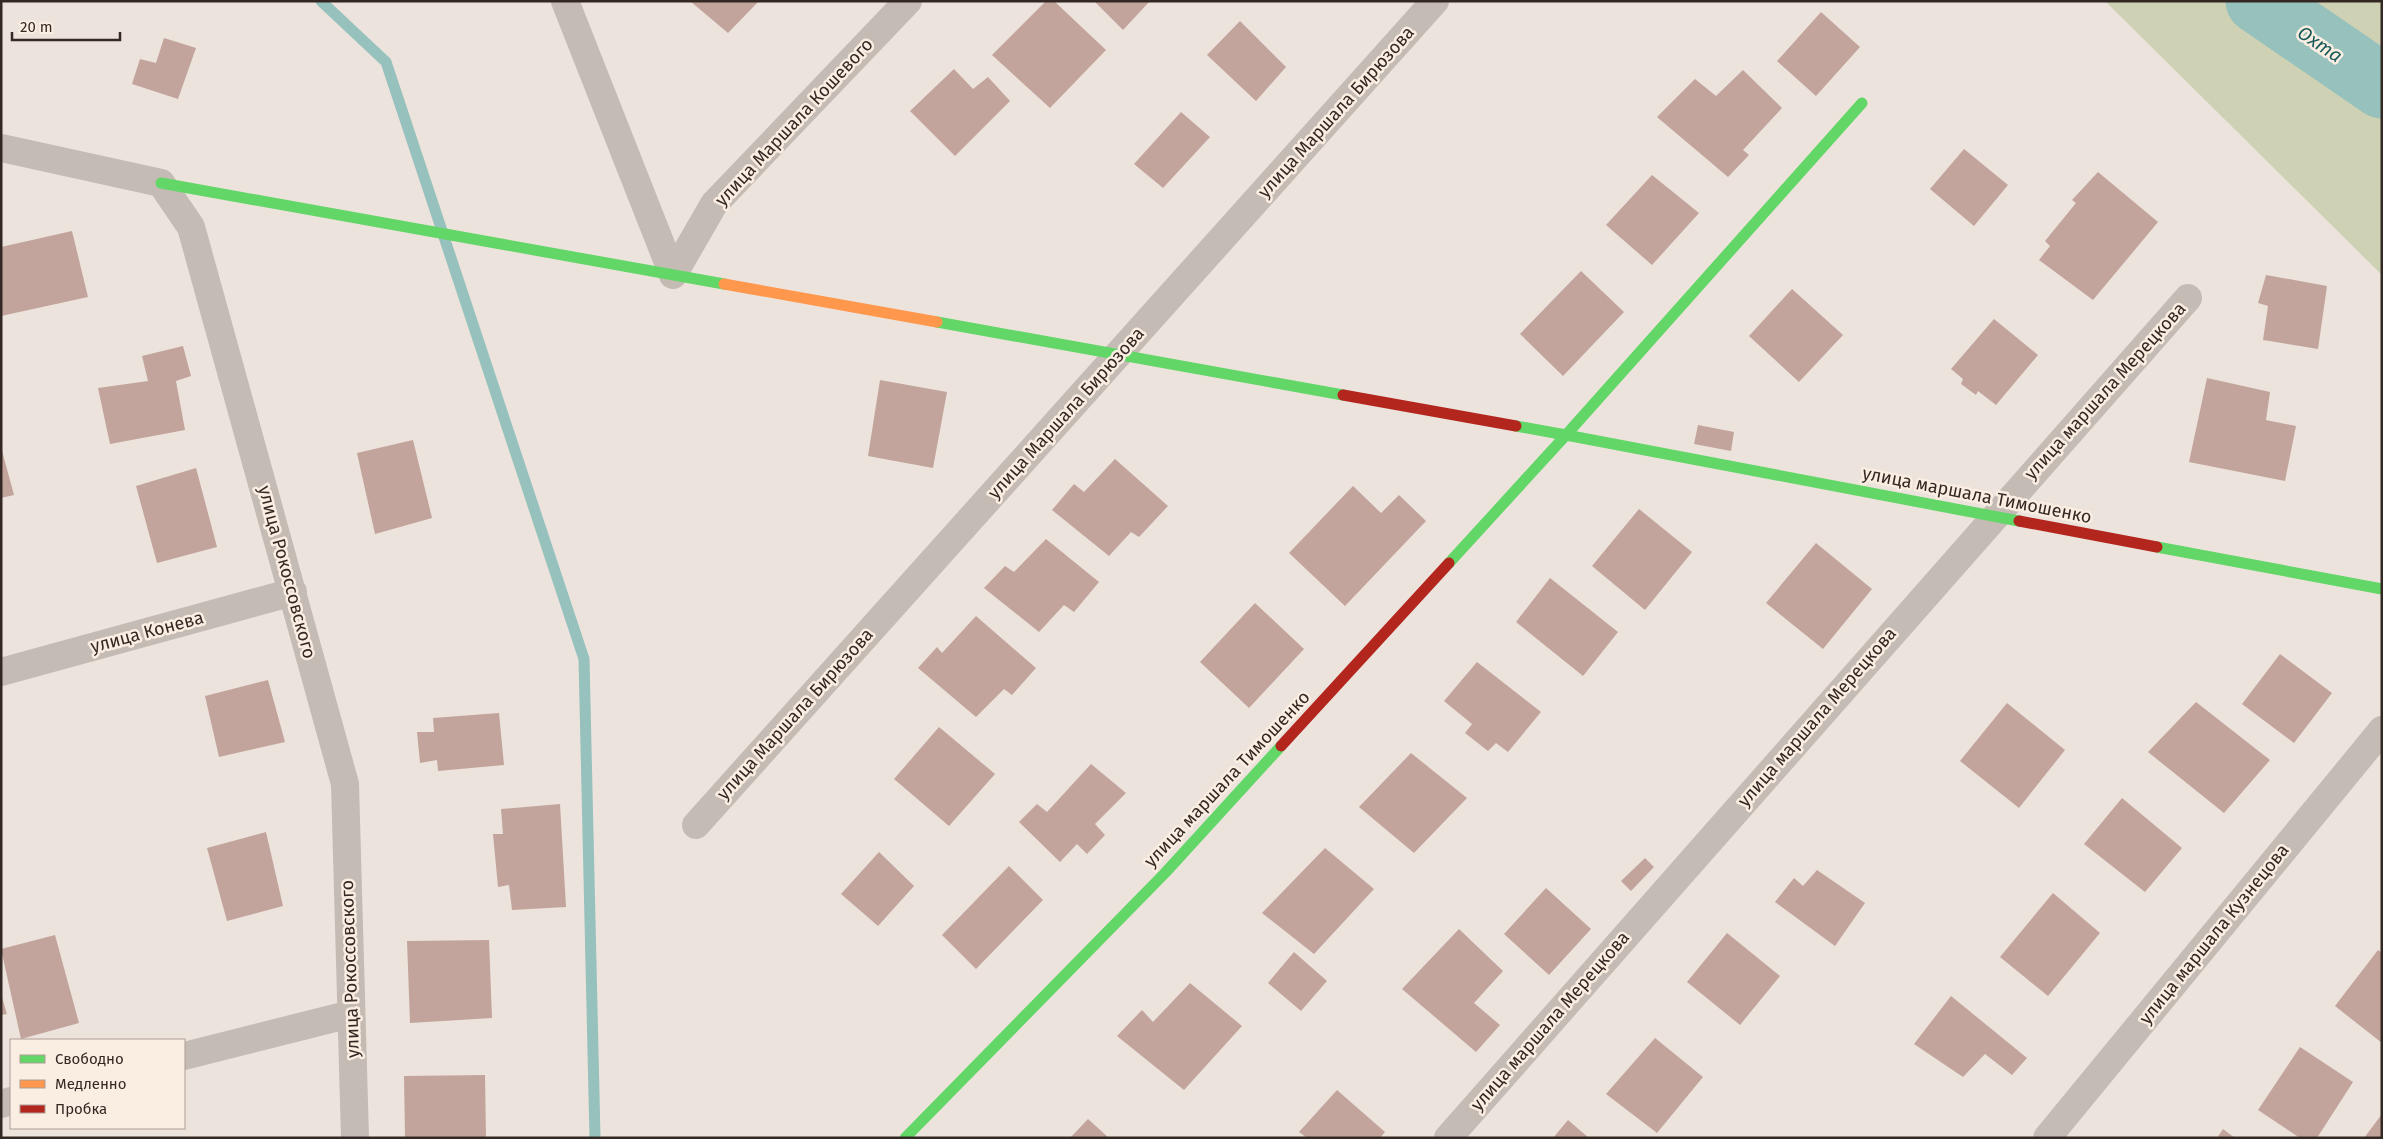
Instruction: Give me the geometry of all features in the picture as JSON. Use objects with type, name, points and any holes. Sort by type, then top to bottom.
[{"type":"street","points":[[565,1],[673,275]]},
{"type":"street","name":"улица Маршала Кошевого","points":[[673,275],[714,204],[908,1]]},
{"type":"street","name":"улица Маршала Бирюзова","points":[[696,825],[1435,1]]},
{"type":"street","name":"улица маршала Тимошенко","points":[[904,1138],[1165,873],[1566,435],[1862,103]]},
{"type":"street","points":[[1,148],[161,183],[1566,435]]},
{"type":"street","name":"улица Рокоссовского","points":[[161,183],[191,227],[345,784],[355,1138]]},
{"type":"street","name":"улица маршала Мерецкова","points":[[1448,1138],[2188,298]]},
{"type":"street","name":"улица маршала Тимошенко","points":[[1566,435],[2382,589]]},
{"type":"street","name":"улица Конева","points":[[1,672],[293,592]]},
{"type":"street","name":"улица маршала Кузнецова","points":[[2047,1138],[2382,730]]},
{"type":"street","points":[[185,1056],[351,1014]]},
{"type":"green space","points":[[2105,1],[2382,1],[2382,275]]},
{"type":"building","points":[[690,1],[759,1],[728,33]]},
{"type":"building","points":[[1046,1],[1054,1],[1106,50],[1050,108],[992,55]]},
{"type":"building","points":[[1094,1],[1150,1],[1123,30]]},
{"type":"building","points":[[1821,12],[1860,47],[1816,96],[1777,61]]},
{"type":"building","points":[[1240,21],[1286,67],[1256,101],[1207,55]]},
{"type":"building","points":[[164,38],[196,48],[178,99],[132,84],[140,59],[156,63]]},
{"type":"building","points":[[954,69],[973,89],[988,77],[1010,101],[955,156],[910,111]]},
{"type":"building","points":[[1743,70],[1782,108],[1743,150],[1749,155],[1728,177],[1657,117],[1695,79],[1716,96]]},
{"type":"building","points":[[1181,112],[1210,137],[1163,188],[1134,164]]},
{"type":"building","points":[[1964,149],[2008,185],[1974,226],[1930,189]]},
{"type":"building","points":[[2098,172],[2158,222],[2093,300],[2039,260],[2050,246],[2045,241],[2076,203],[2072,200]]},
{"type":"building","points":[[1652,175],[1699,213],[1652,265],[1606,225]]},
{"type":"building","points":[[72,231],[88,297],[1,316],[1,247]]},
{"type":"building","points":[[1581,271],[1624,312],[1563,376],[1520,334]]},
{"type":"building","points":[[2266,275],[2327,286],[2318,349],[2263,340],[2268,306],[2258,303]]},
{"type":"building","points":[[1792,289],[1843,335],[1799,382],[1749,336]]},
{"type":"building","points":[[1994,319],[2038,355],[1996,405],[1978,391],[1976,395],[1961,384],[1963,379],[1951,369]]},
{"type":"building","points":[[183,346],[191,376],[176,381],[185,430],[110,444],[98,388],[148,381],[142,356]]},
{"type":"building","points":[[2207,378],[2270,392],[2266,420],[2296,426],[2285,481],[2189,462]]},
{"type":"building","points":[[880,380],[947,392],[933,468],[868,456]]},
{"type":"building","points":[[1698,425],[1734,432],[1731,451],[1694,444]]},
{"type":"building","points":[[413,440],[432,518],[375,534],[357,453]]},
{"type":"building","points":[[1,447],[14,495],[1,498]]},
{"type":"building","points":[[1115,459],[1168,506],[1139,537],[1131,532],[1109,556],[1052,510],[1074,484],[1084,492]]},
{"type":"building","points":[[196,468],[217,547],[157,563],[136,486]]},
{"type":"building","points":[[1353,486],[1381,513],[1399,495],[1426,521],[1345,606],[1289,553]]},
{"type":"building","points":[[1639,509],[1692,552],[1645,610],[1592,566]]},
{"type":"building","points":[[1046,539],[1099,582],[1074,612],[1064,605],[1039,632],[984,588],[1005,566],[1014,572]]},
{"type":"building","points":[[1816,543],[1872,589],[1823,649],[1766,603]]},
{"type":"building","points":[[1550,578],[1618,632],[1583,676],[1516,622]]},
{"type":"building","points":[[1255,603],[1304,649],[1249,708],[1200,662]]},
{"type":"building","points":[[976,616],[1036,668],[1012,695],[1004,689],[976,717],[918,668],[937,647],[942,653]]},
{"type":"building","points":[[2280,654],[2332,693],[2294,743],[2242,704]]},
{"type":"building","points":[[1477,662],[1541,712],[1508,752],[1496,743],[1488,751],[1465,733],[1472,724],[1444,701]]},
{"type":"building","points":[[268,680],[285,742],[219,757],[205,696]]},
{"type":"building","points":[[2196,702],[2270,760],[2224,813],[2148,752]]},
{"type":"building","points":[[2007,703],[2065,750],[2019,808],[1960,761]]},
{"type":"building","points":[[499,713],[504,765],[438,771],[437,760],[420,763],[417,732],[434,732],[433,718]]},
{"type":"building","points":[[939,727],[995,774],[949,826],[894,779]]},
{"type":"building","points":[[1411,753],[1467,798],[1414,853],[1359,807]]},
{"type":"building","points":[[1091,764],[1126,793],[1095,824],[1105,835],[1087,854],[1077,844],[1060,862],[1019,822],[1037,804],[1047,812]]},
{"type":"building","points":[[2122,798],[2182,848],[2145,892],[2084,844]]},
{"type":"building","points":[[560,804],[566,907],[512,910],[509,885],[498,887],[493,834],[503,834],[501,809]]},
{"type":"building","points":[[266,832],[283,906],[227,921],[207,848]]},
{"type":"building","points":[[1325,848],[1374,889],[1314,954],[1262,913]]},
{"type":"building","points":[[879,852],[914,886],[878,926],[841,894]]},
{"type":"building","points":[[1645,858],[1654,867],[1631,891],[1621,881]]},
{"type":"building","points":[[1009,866],[1043,900],[976,969],[942,935]]},
{"type":"building","points":[[1817,870],[1865,903],[1835,946],[1775,902],[1794,878],[1803,886]]},
{"type":"building","points":[[1546,888],[1591,929],[1549,975],[1504,934]]},
{"type":"building","points":[[2053,893],[2100,933],[2048,996],[2000,957]]},
{"type":"building","points":[[1459,929],[1503,971],[1474,1003],[1500,1025],[1476,1052],[1402,989]]},
{"type":"building","points":[[1727,933],[1780,976],[1740,1025],[1687,982]]},
{"type":"building","points":[[55,935],[79,1023],[21,1039],[1,949]]},
{"type":"building","points":[[489,940],[492,1018],[410,1023],[407,941]]},
{"type":"building","points":[[2378,950],[2382,953],[2382,1043],[2335,1006]]},
{"type":"building","points":[[1294,952],[1327,981],[1301,1011],[1268,983]]},
{"type":"building","points":[[1190,983],[1242,1026],[1184,1090],[1117,1036],[1142,1010],[1153,1022]]},
{"type":"building","points":[[1,994],[7,1014],[1,1015]]},
{"type":"building","points":[[1951,996],[2027,1058],[2012,1075],[1985,1054],[1963,1077],[1914,1044]]},
{"type":"building","points":[[1655,1038],[1703,1077],[1657,1133],[1606,1094]]},
{"type":"building","points":[[2300,1047],[2353,1082],[2317,1138],[2300,1138],[2258,1110]]},
{"type":"building","points":[[485,1075],[486,1138],[405,1138],[404,1076]]},
{"type":"building","points":[[1337,1090],[1385,1132],[1380,1138],[1307,1138],[1299,1132]]},
{"type":"building","points":[[2382,1114],[2382,1138],[2364,1138]]},
{"type":"building","points":[[1088,1119],[1109,1138],[1070,1138]]},
{"type":"building","points":[[1568,1120],[1589,1138],[1553,1138]]},
{"type":"building","points":[[2223,1129],[2235,1138],[2217,1138]]},
{"type":"waterway","points":[[321,1],[386,62],[584,659],[595,1138]]},
{"type":"waterway","name":"Охта","points":[[2258,1],[2382,86]]},
{"type":"traffic: fast","points":[[1516,426],[1566,435],[1862,103]]},
{"type":"traffic: fast","points":[[161,183],[724,284]]},
{"type":"traffic: fast","points":[[937,322],[1343,395]]},
{"type":"traffic: fast","points":[[1449,563],[1566,435],[2019,521]]},
{"type":"traffic: fast","points":[[2157,547],[2382,589]]},
{"type":"traffic: fast","points":[[905,1138],[1165,873],[1281,746]]},
{"type":"traffic: slow","points":[[724,284],[937,322]]},
{"type":"traffic: jam","points":[[1343,395],[1516,426]]},
{"type":"traffic: jam","points":[[2019,521],[2157,547]]},
{"type":"traffic: jam","points":[[1281,746],[1449,563]]}]
